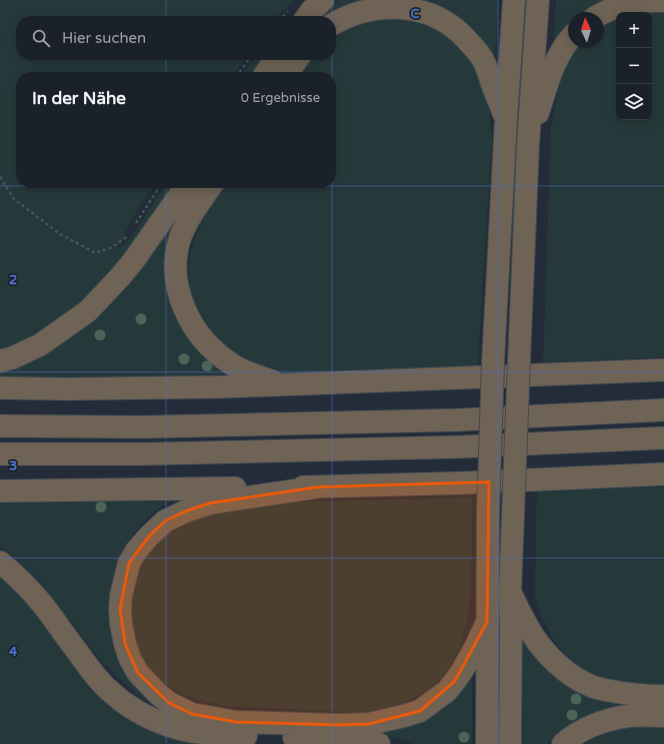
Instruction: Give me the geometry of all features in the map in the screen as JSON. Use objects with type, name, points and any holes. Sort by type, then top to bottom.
[{"type":"highway","points":[[308,16],[323,0]]},
{"type":"highway","points":[[487,744],[488,514],[493,362],[514,0]]},
{"type":"highway","points":[[510,744],[510,592],[528,145],[538,0]]},
{"type":"highway","points":[[602,12],[633,2],[648,0],[664,1]]},
{"type":"highway","points":[[336,22],[348,14],[383,5],[401,5],[432,14],[458,30],[476,50],[489,73],[493,88],[506,119]]},
{"type":"highway","points":[[528,145],[554,64],[568,42]]},
{"type":"highway","points":[[266,72],[275,60]]},
{"type":"highway","points":[[288,72],[297,60]]},
{"type":"highway","points":[[0,361],[12,358],[40,345],[88,311],[134,260],[184,188]]},
{"type":"highway","points":[[209,188],[194,210],[180,239],[176,266],[178,291],[190,320],[208,346],[230,364],[244,371],[282,385]]},
{"type":"highway","points":[[0,388],[219,388],[664,370]]},
{"type":"highway","points":[[0,426],[142,427],[441,420],[664,410]]},
{"type":"highway","points":[[0,454],[143,454],[442,447],[664,438]]},
{"type":"highway","points":[[0,491],[318,487],[460,483],[664,474]]},
{"type":"highway","points":[[318,487],[210,503],[186,511],[165,521],[136,551],[129,563],[120,595],[121,624],[125,644],[138,673],[169,703],[192,714],[236,722],[337,725],[369,724],[404,716],[420,711],[447,691],[462,671],[487,622]]},
{"type":"highway","points":[[0,562],[12,572],[43,605],[98,679],[119,699],[150,718],[187,731],[206,734],[379,744]]},
{"type":"highway","points":[[510,592],[538,643],[559,666],[573,677],[592,687],[610,691],[627,694],[664,696]]},
{"type":"highway","points":[[563,744],[585,729],[613,719],[629,716],[664,716]]},
{"type":"path","points":[[240,72],[248,60]]},
{"type":"path","points":[[0,177],[14,199],[60,234],[95,253],[110,248],[127,237]]},
{"type":"path","points":[[136,223],[159,188]]},
{"type":"highlighted area","points":[[489,482],[487,622],[455,681],[420,711],[369,724],[337,725],[236,722],[192,714],[169,703],[138,673],[125,644],[120,609],[129,563],[149,536],[165,521],[186,511],[210,503],[318,487]]},
{"type":"shaded area","points":[[0,0],[294,0],[279,16],[16,16],[16,60],[244,60],[236,72],[16,72],[16,188],[152,188],[137,210],[116,251],[130,239],[163,188],[180,188],[132,256],[61,324],[0,354]]},
{"type":"shaded area","points":[[339,0],[373,0],[336,16],[319,16],[325,9]]},
{"type":"shaded area","points":[[411,0],[499,0],[494,70]]},
{"type":"shaded area","points":[[556,0],[620,0],[598,12],[568,12],[568,35],[553,50]]},
{"type":"shaded area","points":[[664,11],[664,357],[543,363],[551,128],[561,73],[569,57],[576,48],[604,48],[604,24],[616,18],[616,120],[652,120],[652,12],[634,12]]},
{"type":"shaded area","points":[[402,17],[431,24],[464,47],[488,90],[492,142],[477,376],[316,377],[266,373],[233,359],[197,317],[190,293],[189,282],[191,251],[195,237],[211,206],[223,188],[336,188],[336,72],[302,72],[311,60],[336,60],[336,36],[348,28],[373,20]]},
{"type":"shaded area","points":[[252,60],[270,60],[261,72],[244,72]]},
{"type":"shaded area","points":[[185,205],[172,290],[246,378],[0,381],[0,368],[41,352]]},
{"type":"shaded area","points":[[664,483],[664,688],[611,682],[589,673],[569,658],[555,642],[543,620],[535,597],[536,514],[538,488]]},
{"type":"shaded area","points":[[0,495],[182,496],[164,505],[147,518],[133,534],[120,556],[112,579],[110,604],[114,628],[174,713],[147,701],[134,692],[102,662],[38,579],[0,546]]},
{"type":"shaded area","points":[[472,498],[471,593],[467,621],[459,649],[446,673],[425,692],[400,704],[367,712],[348,712],[228,706],[198,700],[172,689],[161,681],[151,672],[135,647],[127,598],[136,567],[172,525],[237,503]]},
{"type":"shaded area","points":[[0,571],[7,577],[102,693],[206,740],[261,744],[0,744]]},
{"type":"shaded area","points":[[523,631],[541,658],[649,703],[574,723],[553,738],[548,744],[523,744]]},
{"type":"shaded area","points":[[472,663],[472,744],[414,744],[397,738],[360,732],[385,728]]},
{"type":"shaded area","points":[[664,723],[664,744],[585,744],[617,725]]}]
